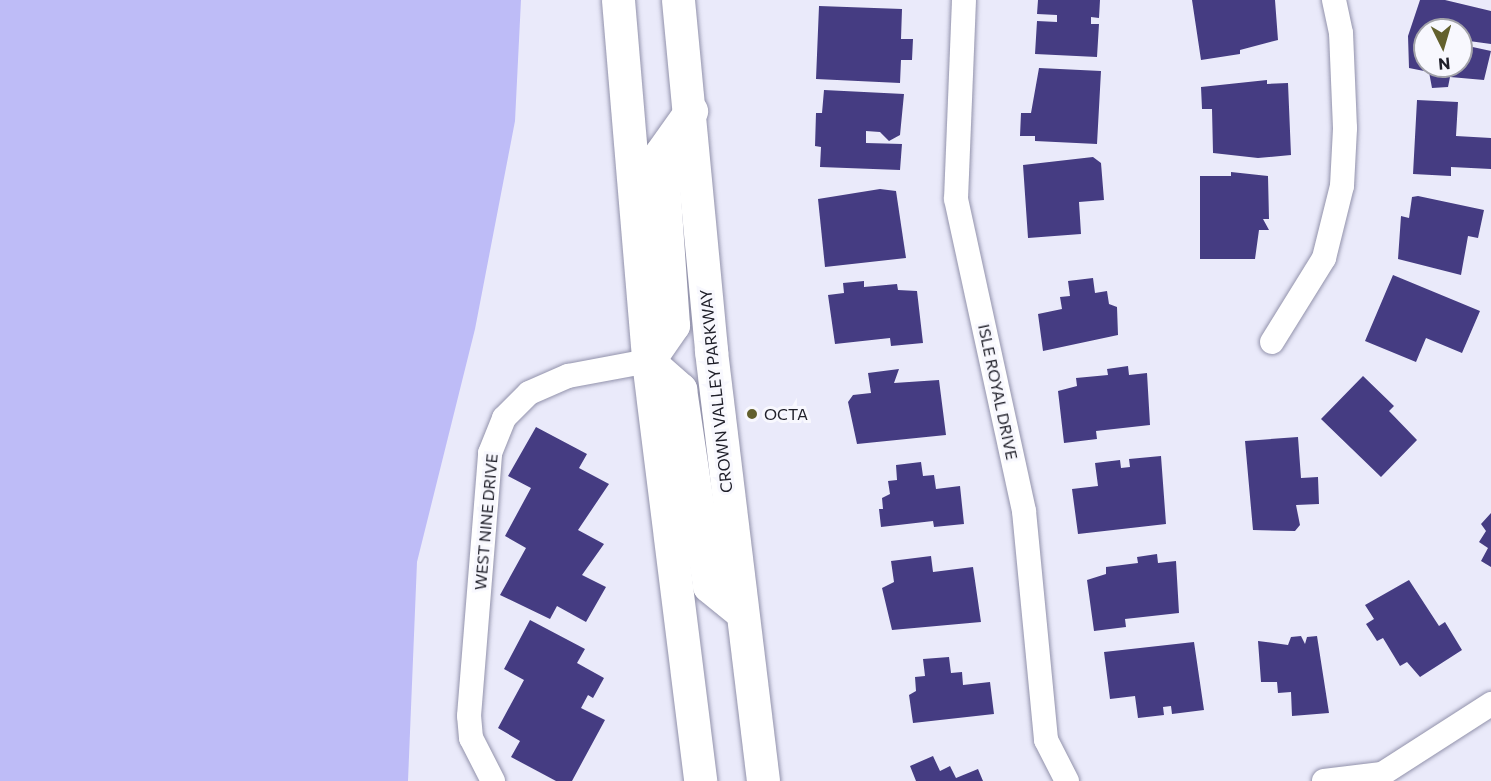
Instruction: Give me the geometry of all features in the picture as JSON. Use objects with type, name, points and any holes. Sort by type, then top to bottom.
[{"type":"main road","points":[[618,0],[648,361],[700,781]]},
{"type":"main road","name":"CROWN VALLEY PARKWAY","points":[[678,0],[691,111],[711,351],[740,611],[764,781]]},
{"type":"main road","points":[[648,361],[673,325],[661,153],[691,111]]},
{"type":"main road","points":[[648,361],[680,389],[709,586],[740,611]]},
{"type":"street","name":"ISLE ROYAL DRIVE","points":[[964,0],[956,199],[1024,511],[1046,740],[1066,781]]},
{"type":"street","points":[[1272,342],[1324,258],[1342,186],[1344,105],[1334,0]]},
{"type":"street","name":"WEST NINE DRIVE","points":[[493,781],[471,738],[469,716],[490,453],[504,418],[529,393],[568,376],[648,361]]},
{"type":"street","points":[[1324,781],[1382,774],[1491,704]]},
{"type":"shaded area","points":[[0,0],[521,0],[515,121],[475,329],[417,562],[408,781],[0,781]]},
{"type":"building","points":[[1038,0],[1100,0],[1099,18],[1091,17],[1091,24],[1099,24],[1097,57],[1035,54],[1037,21],[1057,22],[1057,15],[1037,14]]},
{"type":"building","points":[[1192,0],[1275,0],[1278,40],[1240,50],[1240,54],[1201,60]]},
{"type":"building","points":[[1420,0],[1445,0],[1491,11],[1491,44],[1473,42],[1473,18],[1414,18]]},
{"type":"building","points":[[819,6],[902,9],[901,39],[913,39],[912,60],[901,60],[900,83],[816,79]]},
{"type":"building","points":[[1413,21],[1413,69],[1409,68],[1408,36]]},
{"type":"building","points":[[1473,47],[1491,51],[1484,80],[1461,78],[1473,78]]},
{"type":"building","points":[[1039,68],[1101,71],[1097,144],[1035,141],[1035,136],[1020,136],[1021,113],[1031,113]]},
{"type":"building","points":[[1430,78],[1450,78],[1448,87],[1432,88]]},
{"type":"building","points":[[1267,80],[1267,84],[1288,83],[1291,155],[1258,158],[1213,153],[1212,109],[1202,109],[1201,87]]},
{"type":"building","points":[[824,90],[904,94],[900,135],[889,141],[880,132],[866,131],[866,143],[902,144],[900,170],[820,167],[821,147],[815,146],[816,113],[822,113]]},
{"type":"building","points":[[1417,100],[1458,102],[1456,136],[1491,138],[1491,169],[1451,167],[1451,176],[1413,174]]},
{"type":"building","points":[[1093,157],[1101,163],[1104,200],[1079,202],[1081,234],[1028,238],[1023,165]]},
{"type":"building","points":[[1231,172],[1268,176],[1269,219],[1263,219],[1269,230],[1259,230],[1255,259],[1200,259],[1200,176],[1231,176]]},
{"type":"building","points":[[880,189],[896,191],[906,258],[825,267],[818,199]]},
{"type":"building","points":[[1418,196],[1484,210],[1478,238],[1468,236],[1461,275],[1398,259],[1401,216],[1409,218],[1412,197]]},
{"type":"building","points":[[1393,275],[1480,311],[1462,353],[1426,338],[1416,362],[1365,341]]},
{"type":"building","points":[[1093,278],[1095,293],[1107,291],[1109,304],[1117,307],[1118,335],[1043,351],[1038,314],[1062,309],[1060,297],[1070,296],[1068,281]]},
{"type":"building","points":[[864,281],[864,287],[897,284],[898,290],[917,291],[923,343],[891,346],[890,338],[835,344],[828,295],[844,293],[843,283]]},
{"type":"building","points":[[1128,366],[1129,375],[1147,373],[1150,425],[1096,431],[1097,439],[1064,443],[1058,391],[1077,386],[1076,378],[1108,375],[1107,369]]},
{"type":"building","points":[[899,369],[894,383],[939,380],[946,435],[857,444],[848,402],[853,395],[871,393],[868,373]]},
{"type":"building","points":[[1363,376],[1394,406],[1389,411],[1417,440],[1381,477],[1321,419]]},
{"type":"building","points":[[536,427],[587,454],[579,468],[609,484],[578,530],[604,544],[582,575],[606,587],[586,622],[557,606],[550,619],[500,595],[526,548],[505,536],[531,488],[508,476]]},
{"type":"building","points":[[1298,437],[1301,478],[1318,477],[1319,504],[1296,505],[1300,525],[1295,531],[1253,530],[1245,441]]},
{"type":"building","points":[[1161,456],[1166,524],[1078,534],[1072,489],[1098,486],[1095,463],[1120,460],[1121,468],[1130,467],[1129,459]]},
{"type":"building","points":[[921,462],[923,476],[934,475],[936,489],[960,486],[964,524],[934,527],[933,521],[881,527],[879,509],[883,509],[882,498],[890,494],[888,481],[897,480],[896,465]]},
{"type":"building","points":[[1491,513],[1491,567],[1481,561],[1488,548],[1479,542],[1486,531],[1481,524]]},
{"type":"building","points":[[1157,554],[1158,563],[1176,561],[1179,613],[1125,619],[1126,627],[1094,631],[1087,580],[1106,574],[1106,567],[1138,563],[1137,557]]},
{"type":"building","points":[[931,556],[933,572],[973,567],[981,622],[892,630],[882,588],[894,582],[891,561]]},
{"type":"building","points":[[1409,580],[1439,626],[1445,622],[1462,650],[1420,677],[1407,662],[1400,666],[1383,638],[1377,641],[1366,624],[1374,619],[1365,605]]},
{"type":"building","points":[[530,620],[585,649],[577,663],[604,678],[593,698],[588,695],[581,708],[605,720],[572,781],[556,781],[511,757],[520,741],[498,728],[524,680],[504,669]]},
{"type":"building","points":[[1301,636],[1305,644],[1307,637],[1317,636],[1329,713],[1292,716],[1291,692],[1278,693],[1277,682],[1261,682],[1258,641],[1288,645],[1291,637]]},
{"type":"building","points":[[1194,642],[1204,710],[1172,714],[1171,706],[1163,707],[1164,715],[1138,718],[1135,696],[1110,699],[1104,652]]},
{"type":"building","points":[[949,657],[951,673],[962,672],[963,685],[990,682],[994,714],[913,723],[909,695],[916,691],[915,677],[925,676],[923,659]]},
{"type":"building","points":[[933,756],[940,771],[950,766],[956,778],[978,769],[983,781],[916,781],[910,766]]},
{"type":"place","name":"OCTA","points":[[752,414]]}]
